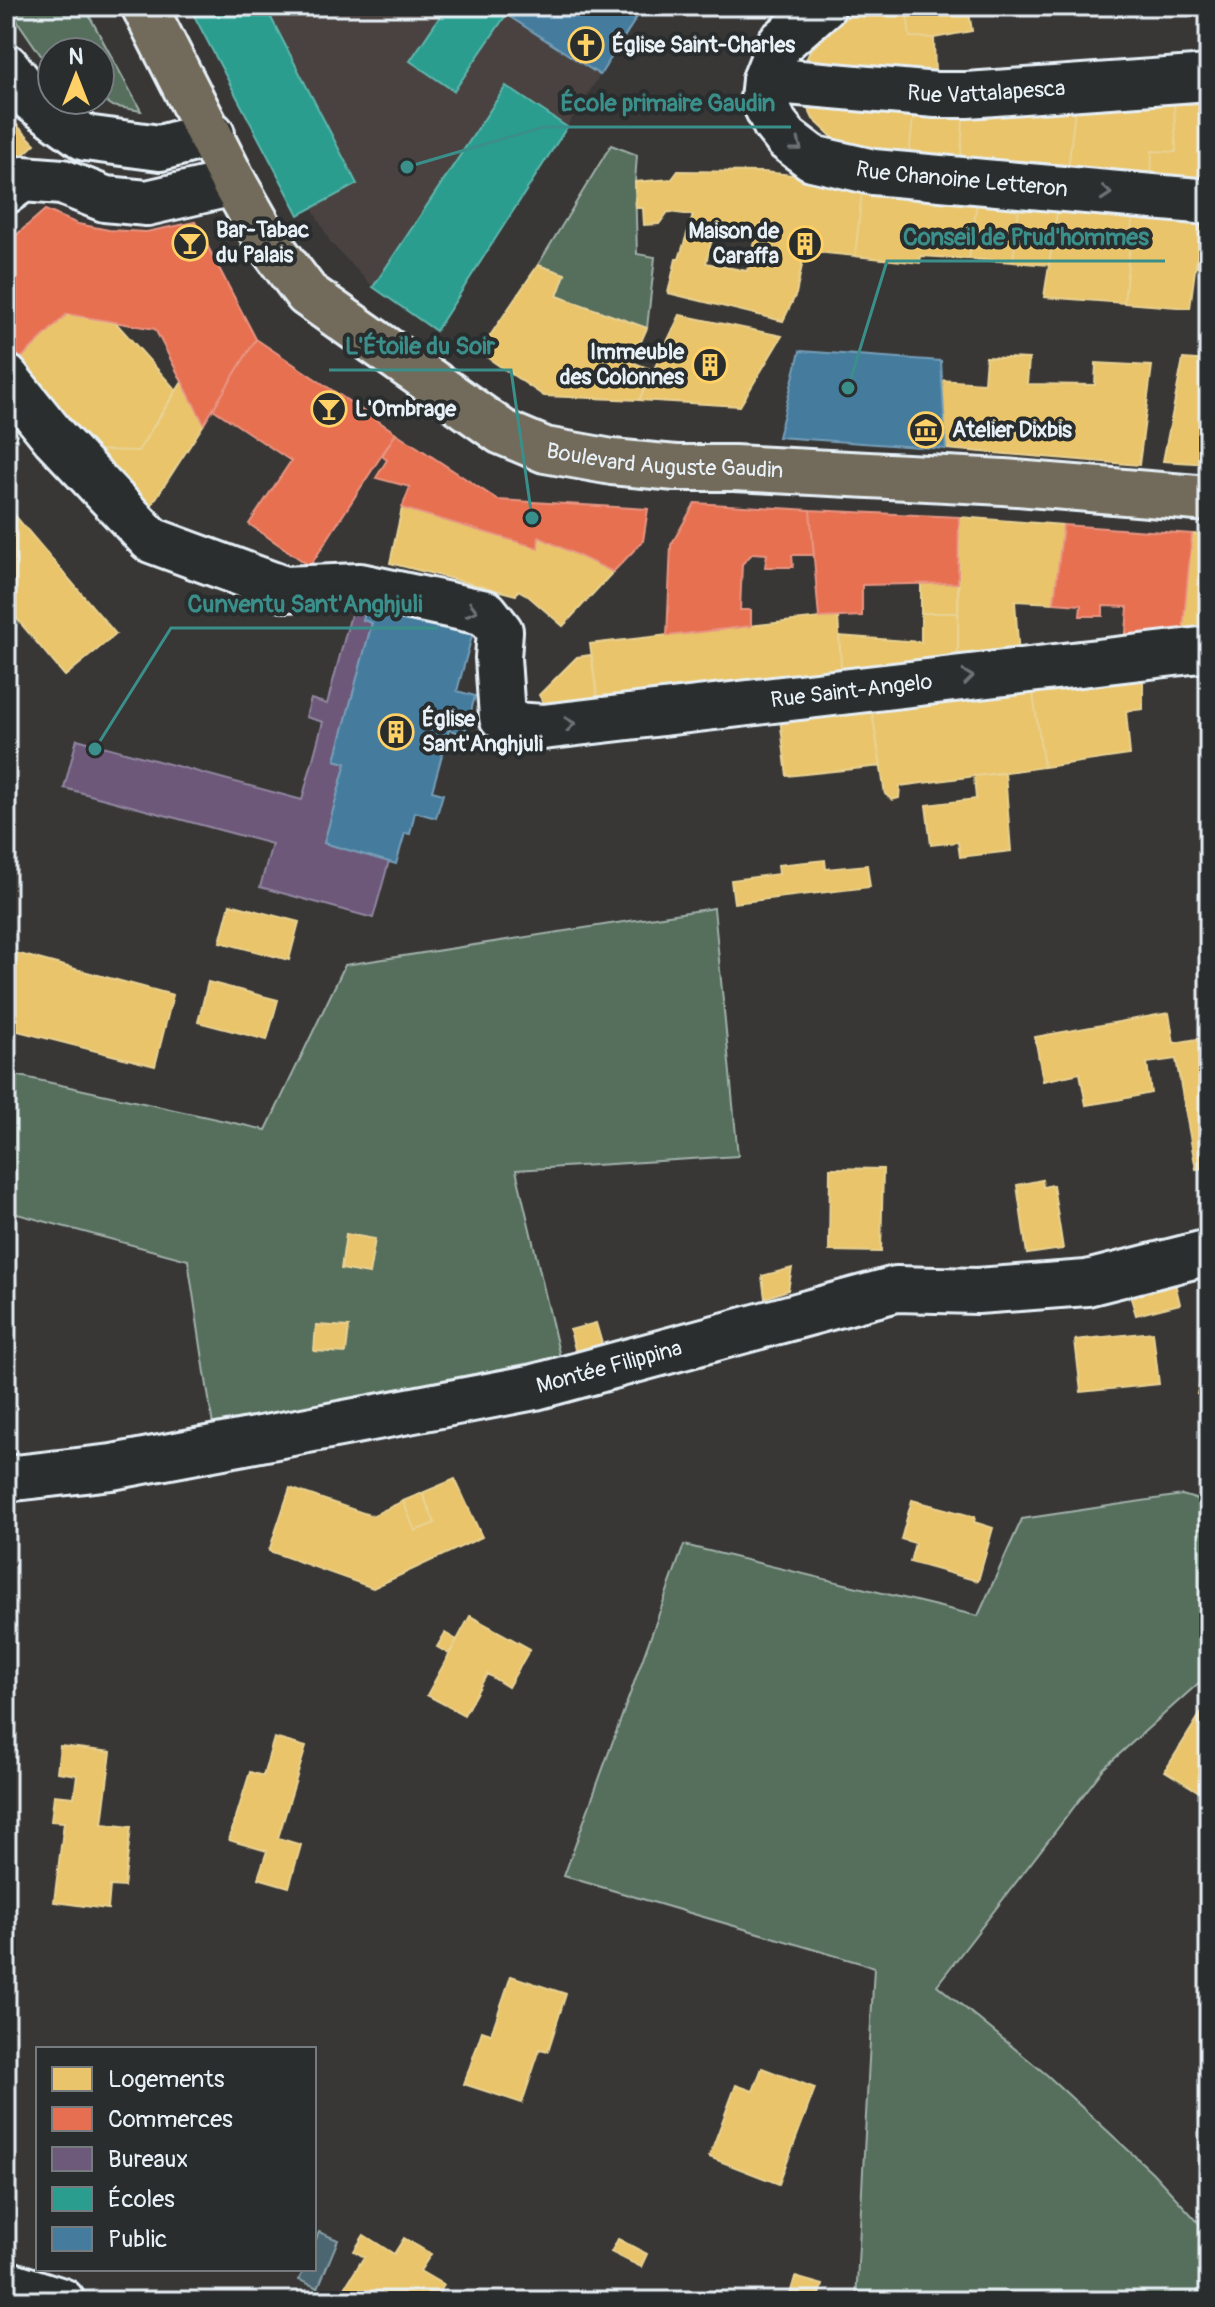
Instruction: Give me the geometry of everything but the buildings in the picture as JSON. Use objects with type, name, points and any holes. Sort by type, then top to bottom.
[{"type":"main road","name":"Boulevard Auguste Gaudin","points":[[144,6],[212,134],[234,183],[267,241],[307,294],[502,432],[545,450],[612,462],[676,468],[734,468],[988,481],[1209,499]]},
{"type":"street","points":[[765,80],[779,44],[823,6]]},
{"type":"street","points":[[6,66],[33,100],[85,138],[160,148],[212,134]]},
{"type":"street","name":"Rue Vattalapesca","points":[[765,80],[967,95],[1209,78]]},
{"type":"street","name":"Rue Chanoine Letteron","points":[[765,80],[763,99],[775,124],[787,139],[812,158],[844,167],[1209,202]]},
{"type":"street","points":[[6,191],[23,179],[62,182],[105,199],[147,203],[234,183]]},
{"type":"street","name":"Rue Saint-Angelo","points":[[6,377],[54,437],[151,540],[284,589],[360,586],[486,613],[500,631],[502,717],[514,725],[543,727],[1209,649]]},
{"type":"street","name":"Montée Filippina","points":[[6,1479],[112,1467],[535,1387],[896,1289],[977,1291],[1087,1283],[1209,1252]]},
{"type":"street","points":[[6,2283],[62,2301]]},
{"type":"shaded area","points":[[189,6],[492,6],[600,75],[436,331],[373,287],[331,243],[312,208],[299,215]]},
{"type":"green space","points":[[7,6],[84,6],[100,36],[36,36],[36,48]]},
{"type":"green space","points":[[116,65],[141,111],[116,107]]},
{"type":"green space","points":[[611,145],[637,155],[637,254],[655,257],[647,328],[557,296],[565,274],[538,265]]},
{"type":"green space","points":[[714,908],[738,1156],[516,1170],[560,1357],[213,1426],[188,1260],[6,1211],[6,1073],[266,1130],[345,965]]},
{"type":"green space","points":[[1182,1495],[1209,1503],[1209,1683],[1202,1680],[1104,1768],[937,1985],[1047,2075],[1152,2172],[1209,2234],[1209,2301],[856,2301],[874,1967],[564,1876],[684,1545],[978,1616],[1022,1519]]},
{"type":"water","points":[[319,2232],[338,2240],[318,2288],[299,2280],[303,2271],[316,2271],[316,2239]]},
{"type":"place","name":"Église Saint-Charles","points":[[586,45]]},
{"type":"place","name":"École primaire Gaudin","points":[[407,167]]},
{"type":"place","name":"Bar-Tabac du Palais","points":[[190,243]]},
{"type":"place","name":"Maison de Caraffa","points":[[805,244]]},
{"type":"place","name":"Immeuble des Colonnes","points":[[710,365]]},
{"type":"place","name":"Conseil de Prud'hommes","points":[[848,388]]},
{"type":"place","name":"L'Ombrage","points":[[329,409]]},
{"type":"place","name":"Atelier Dixbis","points":[[926,430]]},
{"type":"place","name":"L'Étoile du Soir","points":[[532,518]]},
{"type":"place","name":"Église Sant'Anghjuli","points":[[396,732]]},
{"type":"place","name":"Cunventu Sant'Anghjuli","points":[[95,749]]}]
